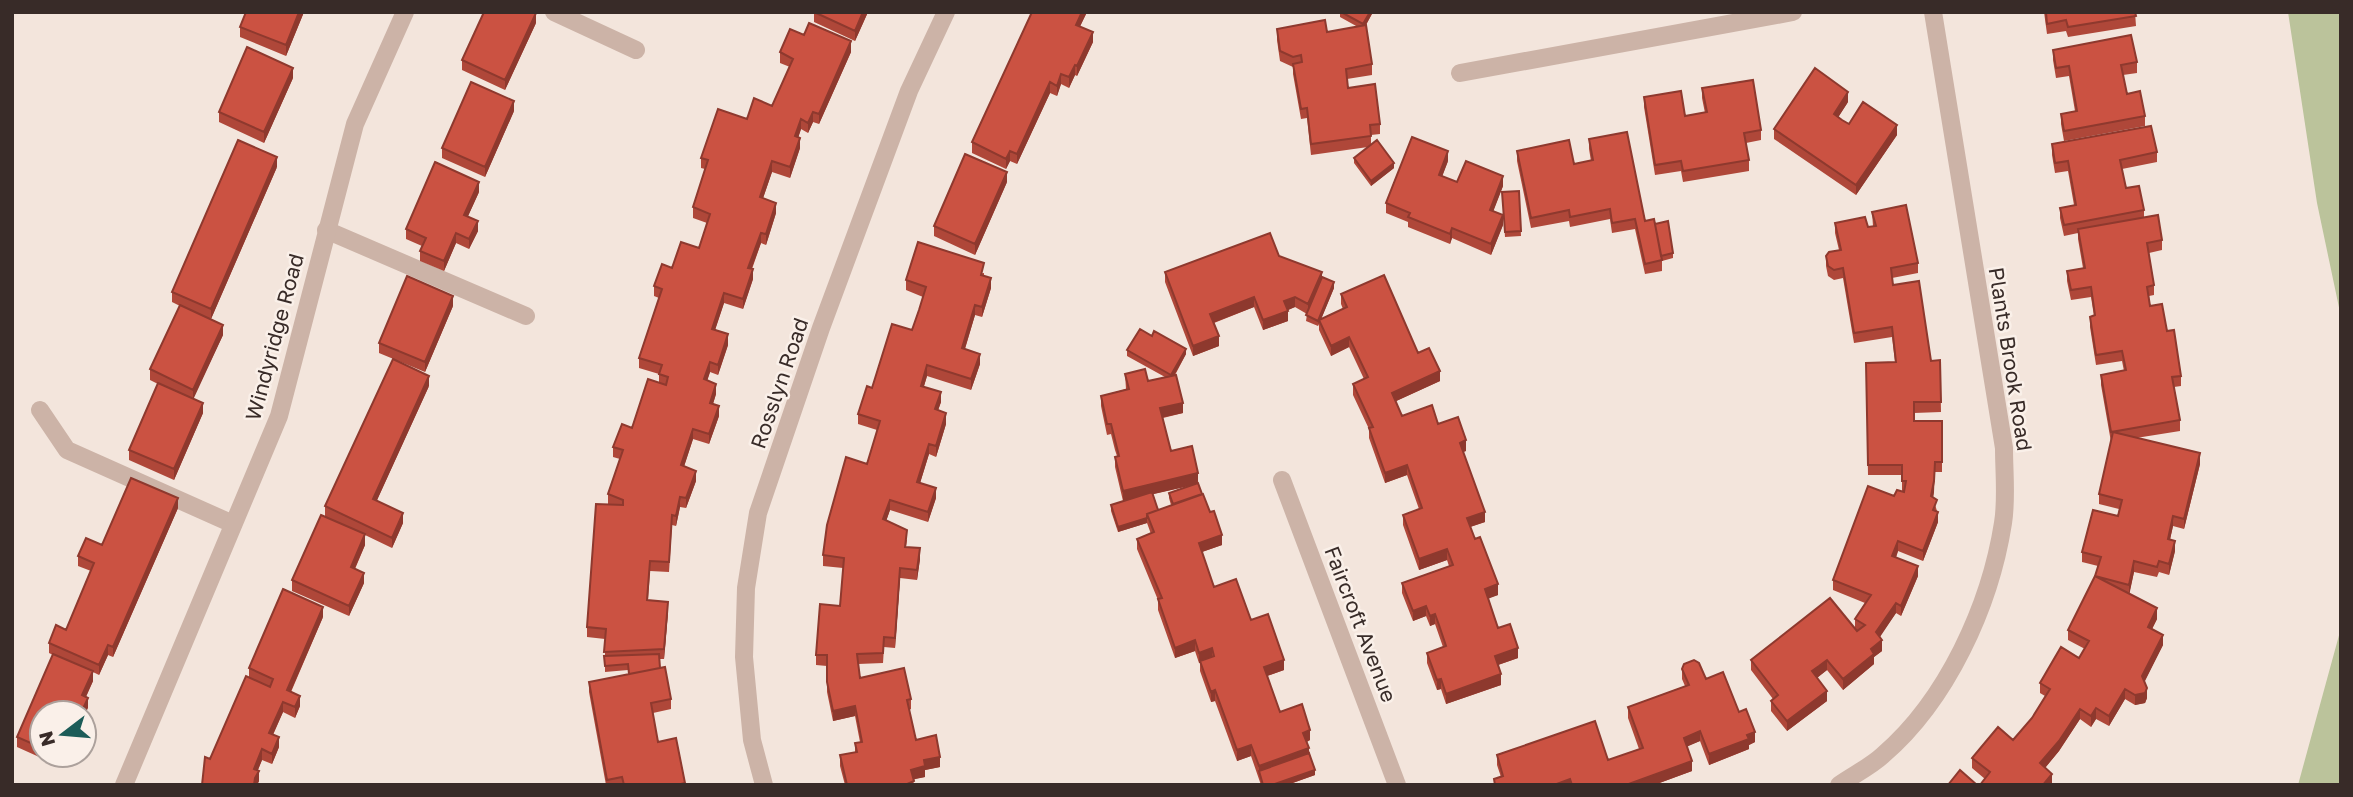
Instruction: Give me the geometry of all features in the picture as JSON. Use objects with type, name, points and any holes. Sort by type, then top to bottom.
[{"type":"street","name":"Windyridge Road","points":[[124,785],[279,415],[355,124],[405,12]]},
{"type":"street","points":[[554,12],[636,50]]},
{"type":"street","name":"Rosslyn Road","points":[[764,785],[752,740],[744,657],[746,587],[758,513],[821,327],[909,91],[946,12]]},
{"type":"street","points":[[1460,74],[1793,12]]},
{"type":"street","name":"Plants Brook Road","points":[[1839,785],[1883,756],[1922,715],[1953,669],[1987,592],[2004,522],[2004,449],[1933,12]]},
{"type":"street","points":[[326,230],[526,316]]},
{"type":"street","points":[[40,410],[67,450],[233,524]]},
{"type":"street","name":"Faircroft Avenue","points":[[1282,480],[1397,785]]},
{"type":"green space","points":[[2288,12],[2341,12],[2341,317],[2317,203]]},
{"type":"green space","points":[[2341,628],[2341,785],[2298,785]]},
{"type":"building","points":[[246,12],[299,12],[286,45],[240,27]]},
{"type":"building","points":[[484,12],[536,13],[505,80],[462,60]]},
{"type":"building","points":[[814,12],[863,12],[855,31]]},
{"type":"building","points":[[1032,12],[1082,12],[1076,25],[1093,32],[1069,77],[1061,74],[1057,86],[1050,82],[1017,154],[1010,151],[1006,159],[972,142]]},
{"type":"building","points":[[1341,12],[1370,12],[1363,24]]},
{"type":"building","points":[[2046,12],[2135,12],[2136,16],[2068,27],[2066,20],[2047,24]]},
{"type":"building","points":[[1325,20],[1327,32],[1366,25],[1372,64],[1346,69],[1348,88],[1375,84],[1380,124],[1370,125],[1371,136],[1311,144],[1307,108],[1301,109],[1293,64],[1302,62],[1301,55],[1293,57],[1280,51],[1277,29]]},
{"type":"building","points":[[809,23],[851,41],[819,114],[813,112],[808,123],[801,119],[795,136],[800,138],[790,167],[772,161],[760,197],[776,203],[766,234],[761,233],[748,268],[753,269],[743,299],[724,293],[712,329],[728,334],[718,365],[710,362],[704,379],[716,384],[710,403],[719,406],[709,434],[693,429],[681,465],[696,471],[686,498],[680,497],[676,516],[672,515],[669,562],[650,561],[647,600],[668,602],[664,649],[604,652],[606,629],[587,627],[596,504],[623,505],[623,500],[608,494],[623,450],[613,447],[622,424],[632,428],[648,379],[666,385],[668,377],[659,374],[662,365],[639,358],[662,289],[654,286],[662,264],[672,268],[681,242],[699,248],[710,214],[693,207],[708,160],[701,158],[718,109],[747,119],[754,98],[772,106],[793,59],[780,52],[790,29],[804,35]]},
{"type":"building","points":[[2131,35],[2137,62],[2121,65],[2127,94],[2140,91],[2145,116],[2064,131],[2061,114],[2077,111],[2069,66],[2056,68],[2053,50]]},
{"type":"building","points":[[247,47],[293,68],[264,132],[219,112]]},
{"type":"building","points":[[1815,68],[1848,92],[1834,114],[1842,120],[1849,124],[1863,102],[1897,125],[1856,185],[1774,129]]},
{"type":"building","points":[[1753,80],[1761,130],[1744,133],[1749,160],[1683,171],[1681,161],[1655,165],[1644,97],[1681,91],[1685,116],[1707,112],[1702,88]]},
{"type":"building","points":[[471,82],[514,101],[485,167],[442,148]]},
{"type":"building","points":[[2151,126],[2157,152],[2120,160],[2126,188],[2139,186],[2144,210],[2064,225],[2060,208],[2076,205],[2068,161],[2055,163],[2052,144]]},
{"type":"building","points":[[1627,132],[1645,221],[1654,219],[1662,260],[1645,264],[1635,219],[1612,223],[1610,209],[1570,217],[1569,210],[1531,218],[1517,151],[1569,140],[1574,164],[1593,160],[1589,139]]},
{"type":"building","points":[[1412,137],[1448,151],[1439,175],[1457,182],[1466,161],[1503,176],[1490,210],[1503,215],[1491,244],[1452,228],[1450,234],[1408,217],[1410,213],[1386,203]]},
{"type":"building","points":[[238,140],[277,157],[211,309],[172,292]]},
{"type":"building","points":[[1377,140],[1394,163],[1371,181],[1354,158]]},
{"type":"building","points":[[965,154],[1007,172],[975,244],[934,226]]},
{"type":"building","points":[[435,162],[479,182],[464,215],[478,221],[469,239],[456,233],[444,261],[420,251],[426,238],[406,229]]},
{"type":"building","points":[[1519,191],[1521,231],[1505,232],[1502,192]]},
{"type":"building","points":[[1906,205],[1918,263],[1891,268],[1893,285],[1919,281],[1931,361],[1940,360],[1941,402],[1914,402],[1914,421],[1942,421],[1942,462],[1935,462],[1931,496],[1937,500],[1933,510],[1938,512],[1923,551],[1898,541],[1892,556],[1918,566],[1901,606],[1896,603],[1876,632],[1882,640],[1871,649],[1874,654],[1843,679],[1827,660],[1812,671],[1827,691],[1787,721],[1771,701],[1778,695],[1751,660],[1830,598],[1857,631],[1865,625],[1855,619],[1871,595],[1833,580],[1868,486],[1894,496],[1897,490],[1904,492],[1906,481],[1902,481],[1902,465],[1868,465],[1866,363],[1896,362],[1892,327],[1854,333],[1843,268],[1834,270],[1828,266],[1826,256],[1829,252],[1841,250],[1835,223],[1865,217],[1868,227],[1876,226],[1872,212]]},
{"type":"building","points":[[2158,215],[2162,240],[2147,243],[2154,285],[2147,287],[2150,306],[2162,304],[2167,331],[2174,330],[2181,376],[2172,377],[2180,420],[2111,432],[2101,375],[2126,370],[2122,351],[2096,355],[2090,317],[2095,315],[2091,287],[2071,290],[2067,271],[2085,268],[2078,229]]},
{"type":"building","points":[[1668,221],[1673,253],[1661,256],[1655,224]]},
{"type":"building","points":[[1270,233],[1279,256],[1322,272],[1308,304],[1295,297],[1284,301],[1288,311],[1263,320],[1254,297],[1210,314],[1219,336],[1193,346],[1165,272]]},
{"type":"building","points":[[918,242],[984,263],[981,275],[991,278],[982,307],[975,305],[962,348],[980,354],[971,379],[927,365],[921,386],[941,392],[935,409],[946,413],[936,446],[929,444],[917,482],[936,488],[928,512],[890,500],[883,519],[907,530],[905,547],[920,548],[917,570],[900,568],[895,638],[884,637],[883,653],[857,654],[860,678],[904,668],[911,699],[907,700],[916,740],[936,735],[940,757],[924,760],[925,766],[911,770],[914,781],[905,785],[847,785],[840,755],[857,752],[855,743],[862,742],[855,706],[833,711],[827,682],[827,655],[816,655],[820,604],[840,606],[844,558],[823,555],[827,525],[846,457],[867,464],[880,421],[858,414],[867,386],[872,388],[892,324],[912,330],[926,287],[906,280]]},
{"type":"building","points":[[1384,275],[1418,353],[1429,348],[1440,371],[1392,393],[1402,416],[1432,405],[1438,424],[1458,417],[1466,440],[1460,443],[1485,512],[1467,518],[1475,539],[1480,537],[1498,584],[1485,589],[1498,628],[1510,624],[1518,648],[1495,656],[1501,674],[1446,694],[1441,679],[1437,680],[1427,653],[1446,646],[1435,614],[1430,616],[1426,606],[1413,611],[1402,583],[1453,565],[1447,549],[1419,559],[1403,515],[1422,508],[1407,465],[1385,473],[1369,428],[1373,427],[1353,384],[1368,377],[1349,337],[1331,346],[1319,320],[1347,307],[1341,294]]},
{"type":"building","points":[[407,276],[453,296],[425,362],[379,343]]},
{"type":"building","points":[[1322,277],[1334,282],[1318,321],[1306,315]]},
{"type":"building","points":[[180,305],[223,325],[193,390],[150,369]]},
{"type":"building","points":[[1140,329],[1152,336],[1154,331],[1186,349],[1171,375],[1127,350]]},
{"type":"building","points":[[393,359],[429,376],[373,499],[403,513],[392,538],[325,506]]},
{"type":"building","points":[[1145,369],[1148,381],[1176,375],[1183,403],[1160,408],[1171,451],[1192,446],[1198,473],[1123,491],[1115,457],[1119,456],[1111,424],[1107,424],[1101,396],[1129,389],[1125,374]]},
{"type":"building","points":[[158,383],[203,403],[174,469],[129,450]]},
{"type":"building","points":[[2113,432],[2200,453],[2184,519],[2173,516],[2168,539],[2175,541],[2169,564],[2159,561],[2157,567],[2134,561],[2129,585],[2095,576],[2101,557],[2082,552],[2093,510],[2118,516],[2122,500],[2099,494]]},
{"type":"building","points":[[131,478],[178,498],[113,647],[108,645],[99,665],[49,643],[56,625],[66,630],[94,563],[78,556],[86,538],[102,545]]},
{"type":"building","points":[[1198,483],[1202,494],[1173,504],[1169,493]]},
{"type":"building","points":[[1152,492],[1158,510],[1147,514],[1147,518],[1118,527],[1111,505]]},
{"type":"building","points":[[1203,494],[1210,512],[1214,511],[1222,535],[1199,543],[1214,587],[1236,579],[1251,620],[1268,614],[1284,660],[1264,667],[1280,712],[1302,704],[1310,730],[1303,733],[1309,748],[1259,766],[1251,745],[1237,750],[1215,690],[1211,692],[1200,661],[1214,656],[1212,648],[1199,653],[1195,640],[1175,648],[1158,599],[1162,598],[1137,539],[1154,532],[1147,514]]},
{"type":"building","points":[[321,515],[365,534],[351,567],[364,573],[349,606],[292,580]]},
{"type":"building","points":[[2095,576],[2157,608],[2148,627],[2163,635],[2142,676],[2147,688],[2145,693],[2135,695],[2125,689],[2109,716],[2096,708],[2091,716],[2080,709],[2059,741],[2040,763],[2052,774],[2043,785],[1980,785],[1990,772],[1972,758],[1998,727],[2013,740],[2032,718],[2050,689],[2040,683],[2061,647],[2079,658],[2089,641],[2068,630]]},
{"type":"building","points":[[283,589],[323,607],[287,690],[300,696],[295,707],[283,702],[269,733],[279,737],[272,754],[262,749],[254,769],[259,771],[254,785],[202,785],[205,757],[210,759],[246,676],[270,687],[273,679],[249,668]]},
{"type":"building","points":[[53,654],[93,671],[82,695],[88,699],[33,699]]},
{"type":"building","points":[[659,654],[660,668],[629,674],[628,664],[605,666],[604,656]]},
{"type":"building","points":[[1694,660],[1699,663],[1706,679],[1723,672],[1739,712],[1746,709],[1755,732],[1747,735],[1749,739],[1709,754],[1700,731],[1684,738],[1692,761],[1626,785],[1572,785],[1570,779],[1554,785],[1495,785],[1494,779],[1503,776],[1497,755],[1595,721],[1608,760],[1643,748],[1628,707],[1689,685],[1682,669],[1684,664]]},
{"type":"building","points":[[665,667],[671,699],[651,703],[658,742],[676,738],[685,783],[624,785],[622,777],[607,780],[589,682]]},
{"type":"building","points":[[28,712],[28,742],[17,737]]},
{"type":"building","points":[[1309,753],[1315,770],[1272,785],[1263,785],[1259,771]]},
{"type":"building","points":[[1960,770],[1977,785],[1948,785]]}]
